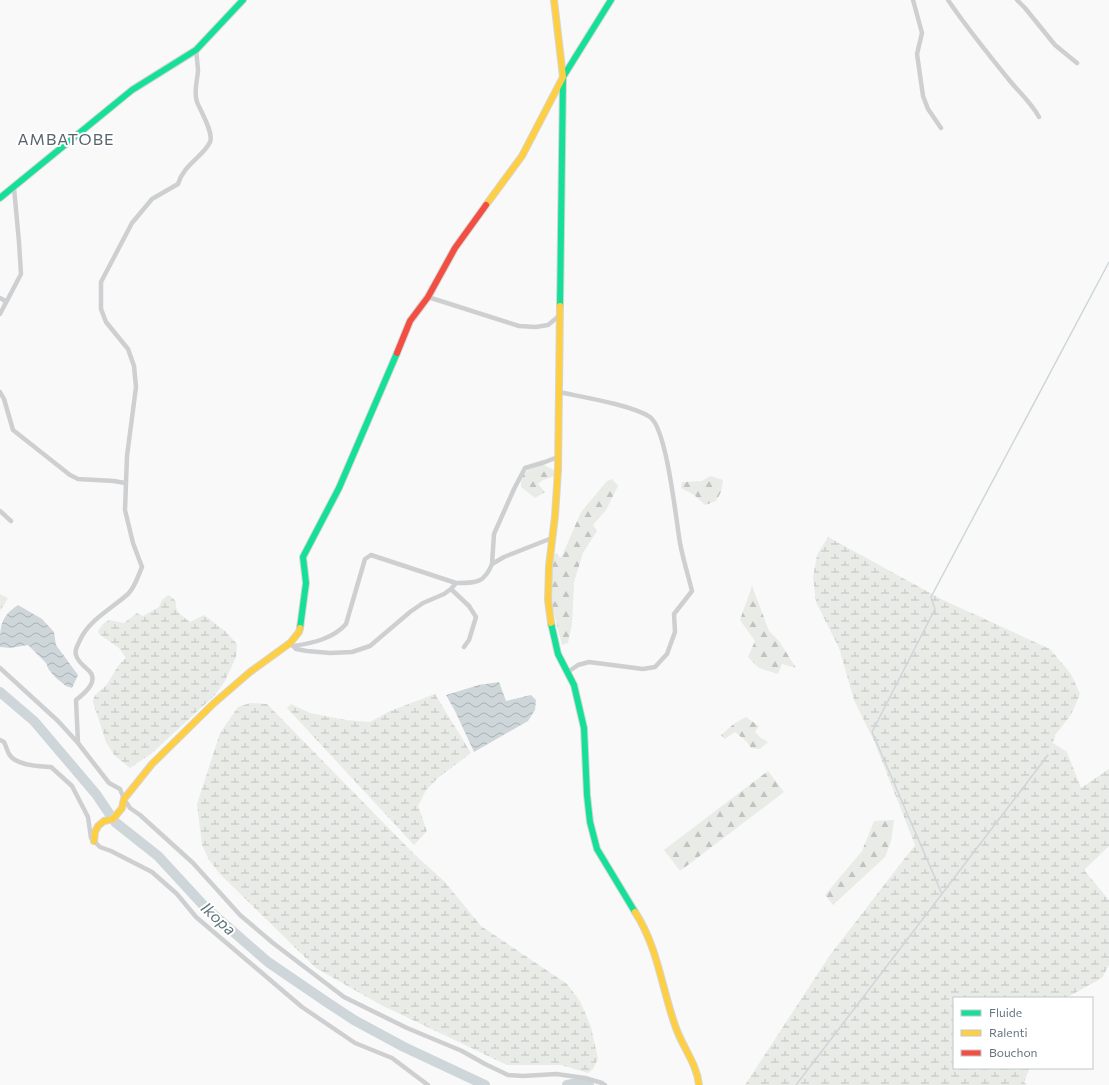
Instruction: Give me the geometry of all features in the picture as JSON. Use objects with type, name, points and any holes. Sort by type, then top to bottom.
[{"type":"street","points":[[0,198],[132,90],[196,50],[243,0]]},
{"type":"street","points":[[554,0],[563,77],[558,457],[548,600],[552,632],[558,654],[574,685],[584,728],[587,795],[590,822],[598,849],[623,894],[640,920],[654,953],[676,1029],[694,1064],[699,1085]]},
{"type":"street","points":[[292,645],[299,632],[306,583],[303,557],[342,481],[410,321],[428,297],[454,248],[522,156],[563,77],[610,0]]},
{"type":"street","points":[[913,0],[922,33],[917,54],[923,96],[928,109],[941,128]]},
{"type":"street","points":[[948,0],[972,34],[1035,110],[1039,117]]},
{"type":"street","points":[[1017,0],[1026,8],[1055,45],[1077,63]]},
{"type":"street","points":[[78,743],[76,700],[88,691],[91,685],[92,676],[88,669],[81,665],[76,654],[76,648],[84,630],[129,593],[137,580],[142,567],[133,543],[125,510],[127,456],[136,388],[134,366],[128,349],[106,322],[101,309],[101,282],[132,223],[152,199],[178,184],[189,164],[207,147],[211,141],[210,134],[196,100],[198,69],[196,50]]},
{"type":"street","points":[[0,314],[21,274],[14,188]]},
{"type":"street","points":[[428,297],[520,326],[536,327],[548,325],[559,316]]},
{"type":"street","points":[[0,298],[5,301],[5,304]]},
{"type":"street","points":[[0,392],[4,399],[13,430],[70,475],[78,479],[125,483]]},
{"type":"street","points":[[559,392],[622,406],[651,418],[659,430],[673,491],[681,546],[692,591],[674,614],[675,632],[667,654],[655,667],[643,669],[589,662],[578,665],[568,672]]},
{"type":"street","points":[[94,841],[94,834],[97,826],[104,820],[113,819],[122,808],[124,799],[152,764],[213,704],[250,672],[292,645],[314,643],[340,631],[346,624],[365,559],[371,555],[456,583],[472,583],[483,580],[492,564],[494,534],[525,468],[558,457]]},
{"type":"street","points":[[0,511],[11,521]]},
{"type":"street","points":[[492,564],[504,557],[552,538]]},
{"type":"street","points":[[292,645],[296,649],[330,653],[352,652],[370,646],[423,602],[444,594],[456,583]]},
{"type":"street","points":[[451,589],[469,606],[476,617],[469,640],[464,647]]},
{"type":"street","points":[[0,668],[58,721],[78,743],[109,783],[120,789],[130,808],[140,815],[193,863],[240,915],[273,943],[344,997],[508,1075],[523,1076],[556,1074],[584,1078],[605,1085]]},
{"type":"street","points":[[0,740],[4,742],[10,756],[31,766],[51,767],[72,786],[88,817],[91,838],[100,847],[112,851],[152,872],[177,894],[196,917],[302,1007],[355,1043],[392,1058],[428,1085]]},
{"type":"street","points":[[88,823],[94,827],[97,826]]},
{"type":"green space","points":[[542,464],[554,470],[555,476],[543,480],[538,484],[545,492],[535,498],[521,487],[522,477],[529,469]]},
{"type":"green space","points":[[710,476],[723,480],[721,492],[716,501],[705,505],[694,495],[681,488],[682,482],[702,481]]},
{"type":"green space","points":[[612,479],[618,486],[606,510],[593,525],[597,531],[583,553],[574,582],[572,624],[568,643],[562,645],[551,602],[552,556],[557,553],[560,558],[562,556],[581,512],[607,481]]},
{"type":"green space","points":[[828,537],[943,600],[1050,649],[1071,674],[1080,694],[1071,715],[1055,735],[1053,743],[1067,752],[1081,788],[1109,769],[1109,846],[1084,870],[1109,900],[1109,965],[1102,978],[1068,997],[953,997],[953,1069],[1030,1069],[1024,1082],[1027,1085],[745,1085],[830,955],[915,845],[874,741],[854,700],[839,648],[816,602],[813,577],[817,555]]},
{"type":"green space","points":[[752,586],[769,631],[779,641],[796,668],[782,664],[778,674],[759,668],[748,657],[755,641],[740,620]]},
{"type":"green space","points":[[0,594],[8,598],[0,611]]},
{"type":"green space","points":[[168,595],[176,602],[176,608],[180,614],[190,622],[204,615],[225,631],[237,644],[236,657],[225,681],[215,695],[152,753],[130,768],[114,755],[106,742],[93,702],[96,694],[107,684],[117,667],[126,658],[119,648],[99,634],[98,631],[103,624],[109,620],[124,623],[137,613],[143,616],[159,607],[162,600]]},
{"type":"green space","points":[[435,694],[471,753],[439,777],[426,790],[418,806],[427,831],[414,845],[287,708],[291,704],[310,713],[346,720],[370,722],[390,711]]},
{"type":"green space","points":[[250,703],[267,704],[413,853],[444,881],[481,926],[567,984],[580,1001],[591,1027],[598,1059],[593,1069],[588,1073],[561,1065],[507,1065],[381,1005],[316,968],[220,874],[209,860],[202,845],[197,804],[220,733],[238,707]]},
{"type":"green space","points":[[746,717],[759,726],[755,732],[768,742],[760,749],[751,748],[747,742],[735,732],[725,739],[721,735],[735,723]]},
{"type":"green space","points":[[768,771],[784,792],[680,871],[664,850]]},
{"type":"green space","points":[[894,820],[891,841],[885,857],[833,905],[825,895],[862,851],[874,821]]},
{"type":"water","points":[[18,605],[42,619],[54,632],[56,645],[78,675],[72,688],[66,686],[56,678],[49,670],[46,663],[28,645],[10,648],[0,647],[0,634],[4,618]]},
{"type":"water","points":[[499,682],[506,701],[531,695],[536,700],[535,710],[528,721],[474,752],[446,695],[479,685]]},
{"type":"waterway","points":[[942,894],[872,732],[935,609],[931,597],[1109,262]]},
{"type":"waterway","name":"Ikopa","points":[[0,692],[34,721],[96,794],[115,822],[158,856],[205,907],[268,962],[354,1020],[404,1047],[485,1085]]},
{"type":"waterway","points":[[796,1085],[1048,755]]},
{"type":"waterway","name":"Ikopa","points":[[567,1085],[583,1082],[589,1085]]},
{"type":"traffic: fast","points":[[0,198],[132,90],[196,50],[243,0]]},
{"type":"traffic: fast","points":[[560,306],[563,77],[611,0]]},
{"type":"traffic: fast","points":[[300,628],[306,583],[303,557],[339,488],[397,353]]},
{"type":"traffic: fast","points":[[551,623],[558,654],[574,685],[584,728],[587,795],[590,822],[597,849],[635,912]]},
{"type":"traffic: slow","points":[[486,205],[522,156],[563,77],[554,0]]},
{"type":"traffic: slow","points":[[551,623],[548,600],[549,566],[555,516],[558,470],[560,306]]},
{"type":"traffic: slow","points":[[94,841],[95,832],[98,826],[104,821],[113,819],[122,808],[124,799],[152,764],[213,704],[250,672],[290,643],[299,632],[300,628]]},
{"type":"traffic: slow","points":[[635,912],[643,925],[649,940],[671,1014],[679,1035],[696,1070],[699,1085]]},
{"type":"traffic: jam","points":[[397,353],[410,321],[428,297],[455,248],[486,205]]},
{"type":"district","name":"AMBATOBE","points":[[66,138]]}]
